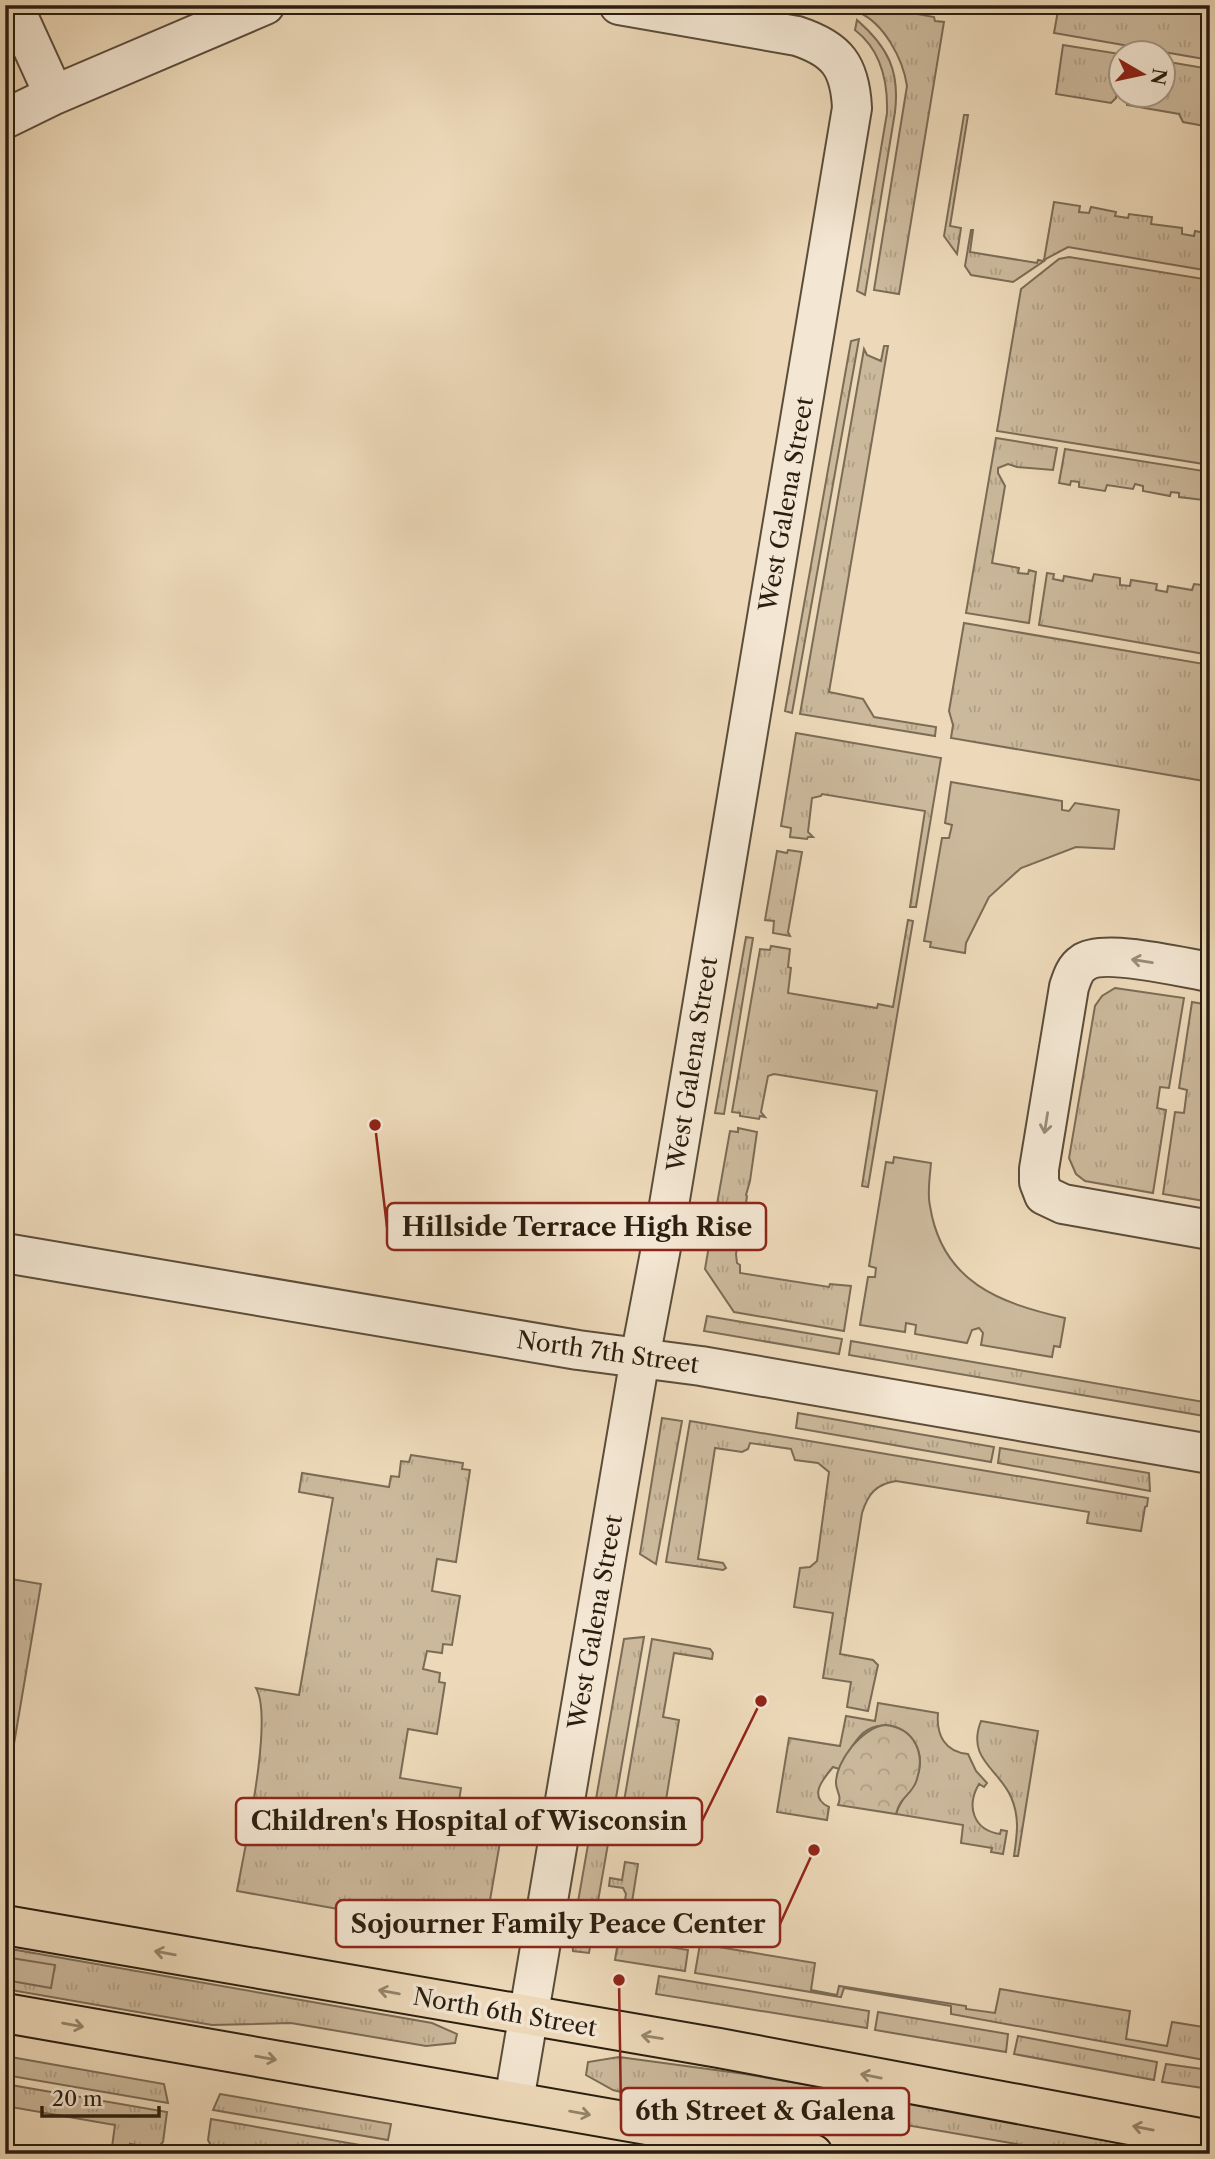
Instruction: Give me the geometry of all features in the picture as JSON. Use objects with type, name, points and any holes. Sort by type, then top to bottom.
[{"type":"main road","name":"North 6th Street","points":[[5,1925],[719,2048],[1210,2140]]},
{"type":"main road","points":[[5,2013],[813,2154]]},
{"type":"street","points":[[13,5],[54,95]]},
{"type":"street","points":[[5,119],[54,95],[265,5]]},
{"type":"street","name":"West Galena Street","points":[[514,2101],[640,1358],[668,1211],[852,108],[851,86],[842,63],[822,44],[797,36],[619,5]]},
{"type":"street","points":[[1210,972],[1117,957],[1100,957],[1084,962],[1074,973],[1069,986],[1039,1169],[1039,1182],[1044,1195],[1063,1204],[1210,1230]]},
{"type":"street","name":"North 7th Street","points":[[5,1253],[578,1350],[715,1368],[1210,1454]]},
{"type":"green space","points":[[859,5],[918,5],[917,14],[944,22],[899,294],[874,290],[907,86],[891,43],[876,24],[858,12]]},
{"type":"green space","points":[[1059,5],[1210,5],[1210,60],[1176,54],[1176,38],[1106,38],[1106,42],[1054,33]]},
{"type":"green space","points":[[857,20],[884,50],[896,84],[895,112],[865,295],[857,291],[887,101],[881,67],[871,47],[855,30]]},
{"type":"green space","points":[[1063,45],[1106,52],[1106,102],[1056,94]]},
{"type":"green space","points":[[1176,63],[1210,69],[1210,127],[1183,122],[1179,114],[1144,108],[1176,108]]},
{"type":"green space","points":[[964,115],[968,115],[950,226],[961,228],[957,254],[944,236]]},
{"type":"green space","points":[[1054,202],[1080,206],[1079,212],[1089,213],[1091,207],[1116,212],[1115,216],[1128,218],[1129,214],[1152,217],[1151,224],[1182,228],[1182,234],[1194,236],[1195,231],[1210,234],[1210,271],[1068,247],[1044,260]]},
{"type":"green space","points":[[971,230],[970,252],[1037,263],[1038,260],[1044,261],[1013,282],[971,275],[965,266]]},
{"type":"green space","points":[[1069,257],[1210,280],[1210,465],[997,431],[1021,289],[1059,259]]},
{"type":"green space","points":[[859,339],[792,713],[785,711],[851,341]]},
{"type":"green space","points":[[884,346],[888,346],[829,692],[863,699],[874,717],[936,727],[935,736],[800,714],[864,349],[867,355],[881,361]]},
{"type":"green space","points":[[996,438],[1057,448],[1053,470],[1008,464],[998,468],[1005,486],[992,563],[1019,568],[1018,573],[1028,574],[1029,570],[1036,572],[1029,623],[966,613]]},
{"type":"green space","points":[[1065,449],[1210,472],[1210,495],[1205,495],[1203,500],[1179,497],[1179,493],[1171,492],[1170,496],[1143,491],[1143,486],[1135,484],[1133,489],[1107,485],[1105,491],[1079,487],[1079,482],[1071,481],[1070,485],[1059,483]]},
{"type":"green space","points":[[1047,573],[1054,574],[1053,579],[1063,581],[1064,576],[1092,581],[1094,574],[1120,578],[1120,585],[1130,586],[1131,580],[1157,584],[1156,590],[1167,592],[1168,586],[1192,590],[1194,584],[1210,586],[1210,655],[1039,625]]},
{"type":"green space","points":[[964,623],[1210,665],[1210,782],[951,738],[953,725],[949,711]]},
{"type":"green space","points":[[796,733],[941,758],[916,907],[910,907],[925,811],[822,794],[812,798],[808,832],[813,837],[790,837],[791,828],[781,826]]},
{"type":"green space","points":[[951,782],[1062,801],[1062,810],[1069,811],[1075,803],[1119,810],[1114,849],[1076,847],[1021,868],[989,897],[966,943],[965,953],[930,947],[931,942],[924,941],[942,838],[949,838],[952,825],[945,823]]},
{"type":"green space","points":[[788,850],[802,852],[788,932],[790,936],[773,933],[774,921],[765,920],[777,851],[787,853]]},
{"type":"green space","points":[[908,920],[913,921],[868,1187],[862,1186],[877,1091],[774,1074],[768,1076],[761,1112],[765,1117],[760,1116],[759,1119],[732,1112],[760,949],[770,950],[771,946],[790,949],[788,993],[877,1008],[878,1004],[893,1007]]},
{"type":"green space","points":[[746,937],[753,938],[724,1114],[715,1113]]},
{"type":"green space","points":[[1115,988],[1184,998],[1169,1088],[1160,1087],[1157,1108],[1166,1110],[1153,1193],[1085,1181],[1076,1174],[1069,1158],[1095,1006],[1102,996]]},
{"type":"green space","points":[[1192,1002],[1210,1005],[1210,1202],[1163,1194],[1175,1112],[1184,1113],[1187,1090],[1179,1088]]},
{"type":"green space","points":[[738,1128],[757,1132],[746,1195],[745,1210],[750,1211],[749,1216],[724,1214],[725,1206],[717,1204],[730,1131],[738,1132]]},
{"type":"green space","points":[[894,1157],[931,1163],[929,1201],[937,1232],[947,1253],[961,1271],[996,1296],[1065,1318],[1060,1347],[1054,1346],[1052,1357],[981,1345],[983,1333],[979,1328],[972,1330],[967,1343],[915,1334],[916,1325],[906,1323],[905,1332],[860,1325],[868,1277],[875,1277],[876,1268],[869,1266],[886,1162],[893,1163]]},
{"type":"green space","points":[[712,1228],[740,1230],[736,1254],[740,1273],[829,1287],[830,1284],[851,1286],[844,1331],[734,1312],[705,1269]]},
{"type":"green space","points":[[707,1316],[842,1339],[839,1354],[704,1331]]},
{"type":"green space","points":[[851,1341],[1210,1403],[1210,1417],[849,1355]]},
{"type":"green space","points":[[798,1413],[994,1447],[991,1462],[796,1428]]},
{"type":"green space","points":[[662,1418],[682,1421],[656,1564],[640,1554]]},
{"type":"green space","points":[[690,1421],[1148,1498],[1147,1506],[1141,1531],[1087,1523],[1089,1512],[896,1481],[878,1487],[870,1495],[862,1513],[840,1654],[873,1660],[878,1665],[868,1711],[847,1707],[851,1682],[823,1678],[833,1613],[794,1607],[800,1568],[810,1567],[817,1561],[829,1472],[818,1463],[795,1460],[791,1449],[750,1443],[748,1449],[742,1452],[715,1448],[698,1559],[723,1563],[726,1568],[723,1570],[666,1562]]},
{"type":"green space","points":[[1000,1448],[1149,1473],[1150,1491],[998,1463]]},
{"type":"green space","points":[[411,1455],[463,1463],[462,1469],[470,1470],[456,1562],[437,1559],[432,1591],[460,1596],[452,1645],[443,1644],[442,1653],[427,1651],[423,1669],[440,1673],[439,1682],[445,1683],[437,1734],[408,1729],[400,1778],[461,1788],[455,1828],[501,1836],[484,1935],[237,1891],[260,1755],[261,1704],[256,1688],[299,1695],[333,1498],[299,1492],[302,1473],[389,1487],[391,1476],[399,1477],[401,1461],[409,1462]]},
{"type":"green space","points":[[5,1578],[41,1584],[5,1797]]},
{"type":"green space","points":[[644,1637],[589,1953],[573,1951],[572,1936],[624,1639]]},
{"type":"green space","points":[[652,1639],[710,1649],[713,1653],[712,1659],[674,1653],[663,1717],[679,1720],[659,1843],[618,1836]]},
{"type":"green space","points":[[878,1703],[938,1713],[939,1728],[944,1741],[953,1750],[968,1754],[976,1771],[987,1783],[984,1787],[979,1784],[975,1792],[974,1816],[991,1832],[1000,1834],[1001,1830],[1007,1831],[1003,1854],[991,1852],[992,1848],[961,1843],[963,1825],[896,1814],[917,1777],[920,1762],[919,1752],[908,1735],[892,1726],[882,1725],[863,1733],[839,1769],[833,1767],[825,1777],[818,1793],[819,1798],[829,1807],[827,1820],[777,1812],[789,1738],[840,1746],[846,1716],[875,1721]]},
{"type":"green space","points":[[981,1721],[1038,1731],[1018,1856],[1014,1856],[1017,1826],[1014,1804],[1006,1787],[981,1754],[977,1734]]},
{"type":"green space","points":[[885,1725],[904,1731],[916,1744],[920,1762],[914,1786],[896,1814],[838,1805],[840,1799],[836,1784],[837,1775],[845,1756],[860,1738]]},
{"type":"green space","points":[[625,1862],[638,1864],[626,1940],[688,1950],[685,1971],[615,1960],[626,1894],[623,1888],[609,1886],[610,1878],[622,1880]]},
{"type":"green space","points":[[700,1944],[815,1963],[811,1990],[837,1995],[839,1986],[995,2013],[1000,1989],[1130,2011],[1126,2039],[1167,2046],[1172,2022],[1210,2028],[1210,2061],[951,2014],[951,2006],[844,1988],[841,1997],[695,1973]]},
{"type":"green space","points":[[5,1948],[432,2023],[457,2034],[455,2043],[426,2046],[291,2023],[212,2025],[5,1989]]},
{"type":"green space","points":[[5,1957],[55,1965],[51,1988],[5,1980]]},
{"type":"green space","points":[[659,1976],[869,2011],[867,2028],[656,1994]]},
{"type":"green space","points":[[878,2012],[1008,2034],[1006,2052],[875,2030]]},
{"type":"green space","points":[[1018,2036],[1157,2062],[1154,2080],[1014,2054]]},
{"type":"green space","points":[[5,2056],[164,2084],[168,2103],[5,2075]]},
{"type":"green space","points":[[619,2057],[745,2074],[1210,2154],[1074,2154],[755,2099],[663,2101],[613,2090],[586,2075],[588,2062]]},
{"type":"green space","points":[[1166,2064],[1210,2070],[1210,2089],[1162,2082]]},
{"type":"green space","points":[[5,2084],[167,2112],[163,2142],[157,2148],[130,2144],[128,2154],[111,2154],[115,2125],[5,2106]]},
{"type":"green space","points":[[220,2094],[391,2124],[388,2140],[213,2110]]},
{"type":"green space","points":[[211,2119],[389,2150],[389,2154],[274,2154],[252,2150],[251,2154],[214,2151],[208,2140]]},
{"type":"place","name":"Hillside Terrace High Rise","points":[[375,1125]]},
{"type":"place","name":"Children's Hospital of Wisconsin","points":[[761,1701]]},
{"type":"place","name":"Sojourner Family Peace Center","points":[[814,1850]]},
{"type":"place","name":"6th Street & Galena","points":[[619,1980]]}]
